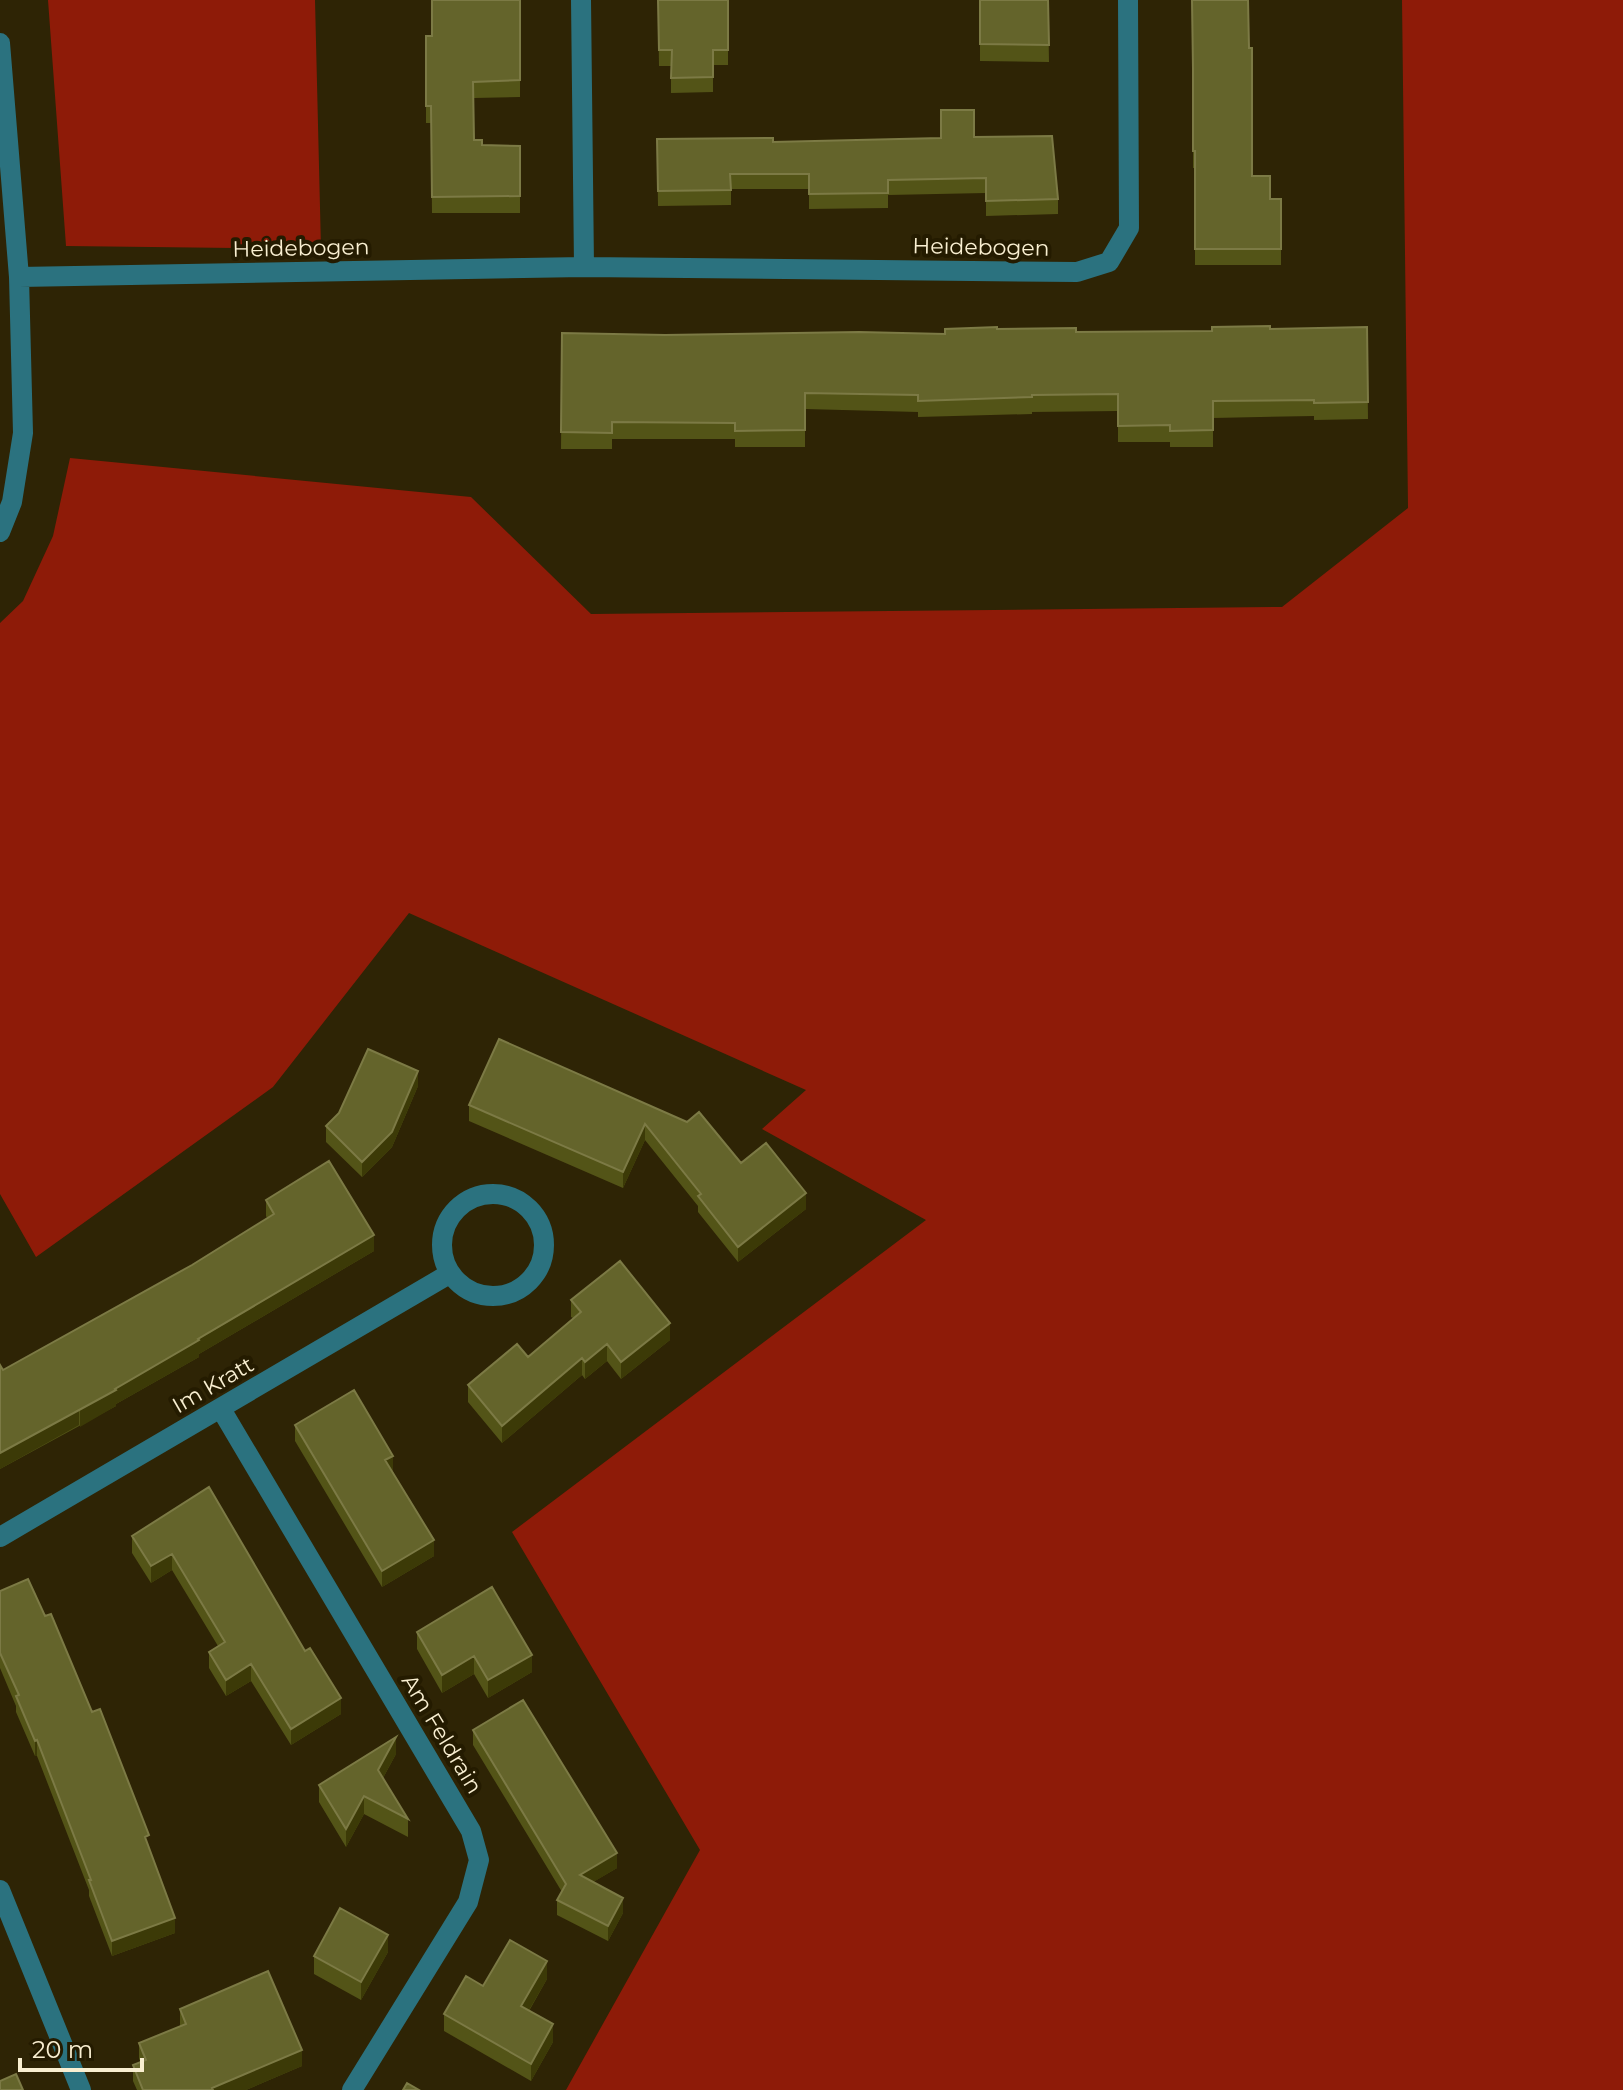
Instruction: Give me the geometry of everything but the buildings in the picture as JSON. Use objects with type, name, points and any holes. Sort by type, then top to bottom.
[{"type":"street","points":[[581,0],[584,267]]},
{"type":"street","name":"Heidebogen","points":[[19,277],[584,267],[1077,272],[1109,262],[1129,228],[1128,0]]},
{"type":"street","points":[[0,43],[19,277],[23,433],[12,502],[0,532]]},
{"type":"street","points":[[486,1193],[515,1197],[535,1214],[544,1239],[538,1271],[524,1286],[502,1296],[474,1293],[449,1274],[441,1250],[442,1231],[457,1207],[486,1193]]},
{"type":"street","name":"Im Kratt","points":[[0,1537],[449,1274]]},
{"type":"street","name":"Am Feldrain","points":[[221,1409],[471,1831],[479,1860],[468,1902],[352,2090]]},
{"type":"street","points":[[0,1890],[81,2090]]},
{"type":"shaded area","points":[[48,0],[315,0],[321,249],[66,246]]},
{"type":"shaded area","points":[[1402,0],[1623,0],[1623,2090],[566,2090],[700,1850],[512,1532],[926,1220],[762,1129],[806,1090],[409,913],[273,1087],[36,1257],[0,1194],[0,623],[23,601],[53,536],[70,458],[471,497],[591,614],[1282,607],[1408,508]]}]
